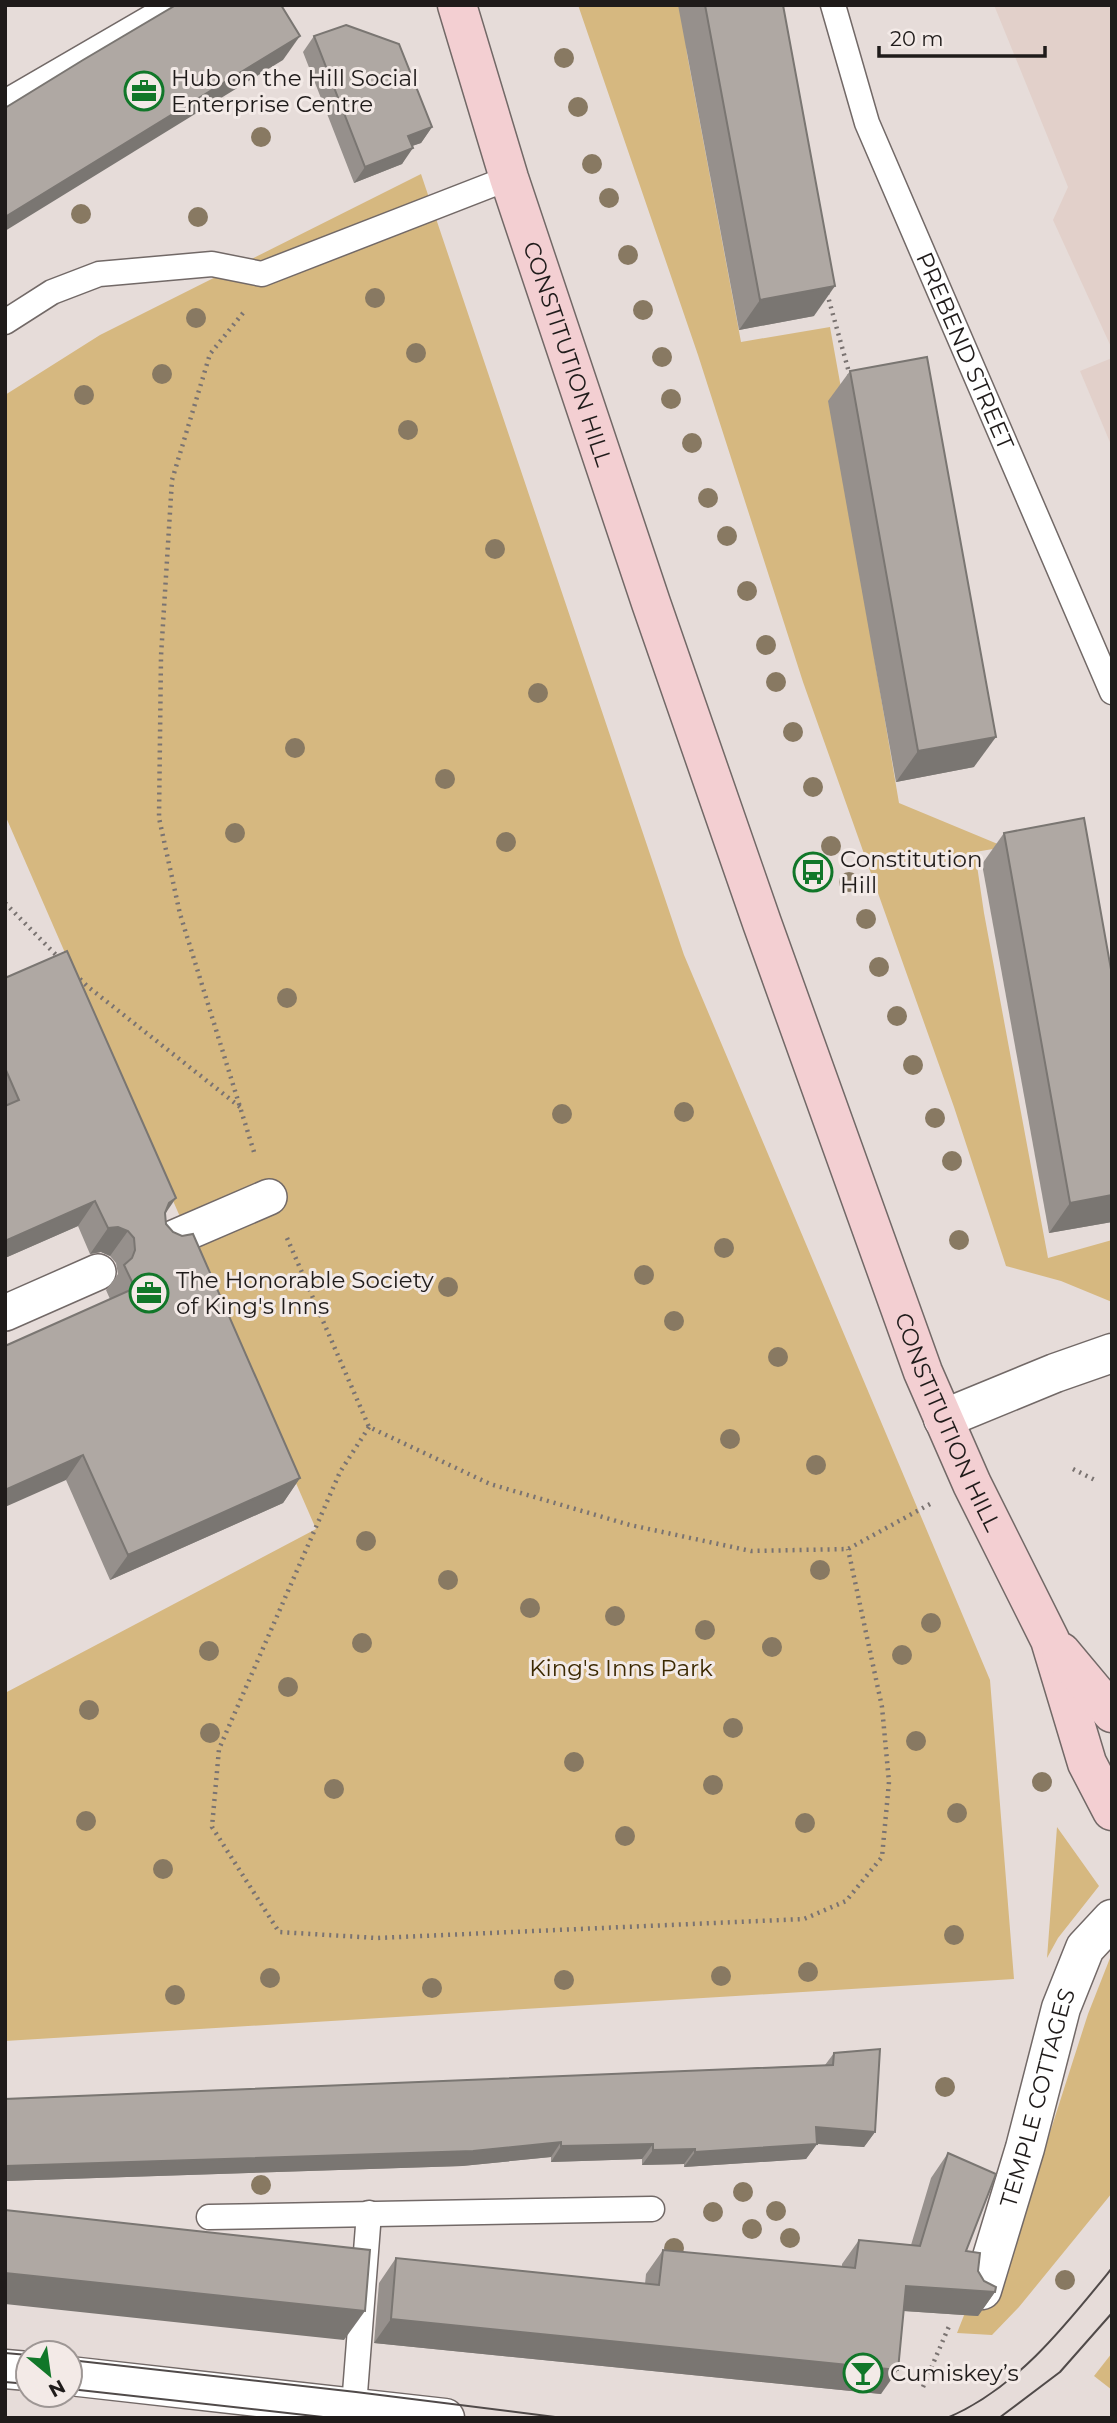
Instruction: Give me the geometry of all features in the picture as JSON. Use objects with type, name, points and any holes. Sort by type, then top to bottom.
[{"type":"main road","name":"CONSTITUTION HILL","points":[[457,5],[509,178],[651,603],[923,1372],[972,1484],[1050,1640],[1087,1763],[1112,1811]]},
{"type":"main road","name":"CONSTITUTION HILL","points":[[1050,1640],[1112,1713]]},
{"type":"street","points":[[167,1241],[268,1197]]},
{"type":"street","points":[[5,1313],[98,1272]]},
{"type":"street","points":[[943,1419],[1055,1373],[1112,1353]]},
{"type":"street","name":"TEMPLE COTTAGES","points":[[982,2290],[1025,2148],[1060,2008],[1085,1948],[1112,1919]]},
{"type":"street","points":[[84,2377],[445,2418]]},
{"type":"lane","points":[[5,102],[172,5]]},
{"type":"lane","name":"PREBEND STREET","points":[[833,5],[867,123],[1112,692]]},
{"type":"lane","points":[[5,321],[52,292],[99,274],[212,264],[262,274],[509,178]]},
{"type":"lane","points":[[209,2217],[652,2209]]},
{"type":"lane","points":[[354,2406],[369,2213]]},
{"type":"path","points":[[824,284],[852,381]]},
{"type":"path","points":[[229,330],[210,354],[172,480],[160,656],[159,818],[180,914],[268,1197],[369,1427],[490,1484],[630,1525],[751,1551],[848,1549],[908,1514],[972,1484]]},
{"type":"path","points":[[5,903],[60,958]]},
{"type":"path","points":[[69,967],[87,986],[240,1107]]},
{"type":"path","points":[[369,1427],[341,1472],[219,1749],[212,1828],[279,1932],[377,1938],[804,1919],[846,1902],[882,1857],[889,1782],[882,1707],[848,1549]]},
{"type":"path","points":[[1073,1469],[1097,1481]]},
{"type":"path","points":[[923,2387],[964,2291],[982,2290]]},
{"type":"shaded area","points":[[994,5],[1112,5],[1112,349],[1053,220],[1068,187]]},
{"type":"shaded area","points":[[1112,358],[1112,447],[1080,371]]},
{"type":"green space","points":[[578,5],[682,5],[687,54],[741,342],[830,327],[843,399],[875,662],[899,803],[1005,847],[975,852],[1048,1258],[1112,1240],[1112,1302],[1061,1281],[1006,1266],[954,1107],[803,682],[698,355]]},
{"type":"green space","name":"King's Inns Park","points":[[421,174],[684,955],[990,1680],[1014,1979],[5,2041],[5,1693],[316,1529],[5,815],[5,395],[100,335]]},
{"type":"green space","points":[[1057,1827],[1099,1886],[1058,1938],[1047,1958]]},
{"type":"green space","points":[[1112,1953],[1112,2193],[1019,2307],[992,2335],[957,2333],[972,2295],[1044,2151],[1088,2014]]},
{"type":"green space","points":[[1112,2353],[1112,2390],[1094,2376]]},
{"type":"building","name":"Hub on the Hill Social Enterprise Centre","points":[[176,5],[281,5],[300,36],[5,217],[5,108]]},
{"type":"building","points":[[705,5],[783,5],[835,286],[760,300]]},
{"type":"building","points":[[346,25],[399,44],[432,127],[408,136],[413,148],[365,167],[314,36]]},
{"type":"building","points":[[927,357],[996,737],[918,751],[850,371]]},
{"type":"building","points":[[1084,818],[1112,975],[1112,1195],[1070,1203],[1004,833]]},
{"type":"building","name":"The Honorable Society of King's Inns","points":[[67,951],[176,1198],[169,1203],[165,1213],[166,1224],[173,1232],[182,1236],[193,1234],[300,1478],[128,1555],[83,1455],[5,1490],[5,1346],[135,1288],[124,1265],[132,1258],[135,1250],[134,1238],[128,1231],[118,1227],[108,1228],[95,1201],[5,1241],[5,1106],[19,1100],[5,1068],[5,978]]},
{"type":"building","points":[[880,2049],[875,2132],[816,2127],[817,2144],[695,2152],[695,2149],[653,2150],[653,2144],[561,2146],[561,2142],[473,2151],[5,2166],[5,2099],[833,2065],[834,2053]]},
{"type":"building","points":[[948,2153],[996,2174],[966,2251],[980,2253],[978,2271],[984,2281],[996,2287],[995,2292],[906,2286],[898,2370],[391,2319],[396,2258],[659,2285],[663,2250],[855,2268],[859,2240],[920,2246]]},
{"type":"building","points":[[5,2210],[370,2250],[365,2311],[5,2273]]},
{"type":"tram line","points":[[947,2418],[972,2406],[995,2390],[1038,2354],[1112,2268]]},
{"type":"tram line","points":[[999,2418],[1060,2372],[1112,2313]]},
{"type":"tram line","points":[[5,2353],[14,2354]]},
{"type":"tram line","points":[[84,2362],[563,2418]]},
{"type":"tram line","points":[[5,2382],[14,2383]]},
{"type":"tram line","points":[[84,2391],[332,2418]]},
{"type":"place","name":"Hub on the Hill Social Enterprise Centre","points":[[144,91]]},
{"type":"place","name":"Constitution Hill","points":[[813,872]]},
{"type":"place","name":"The Honorable Society of King's Inns","points":[[149,1293]]},
{"type":"place","name":"Cumiskey’s","points":[[863,2373]]}]
